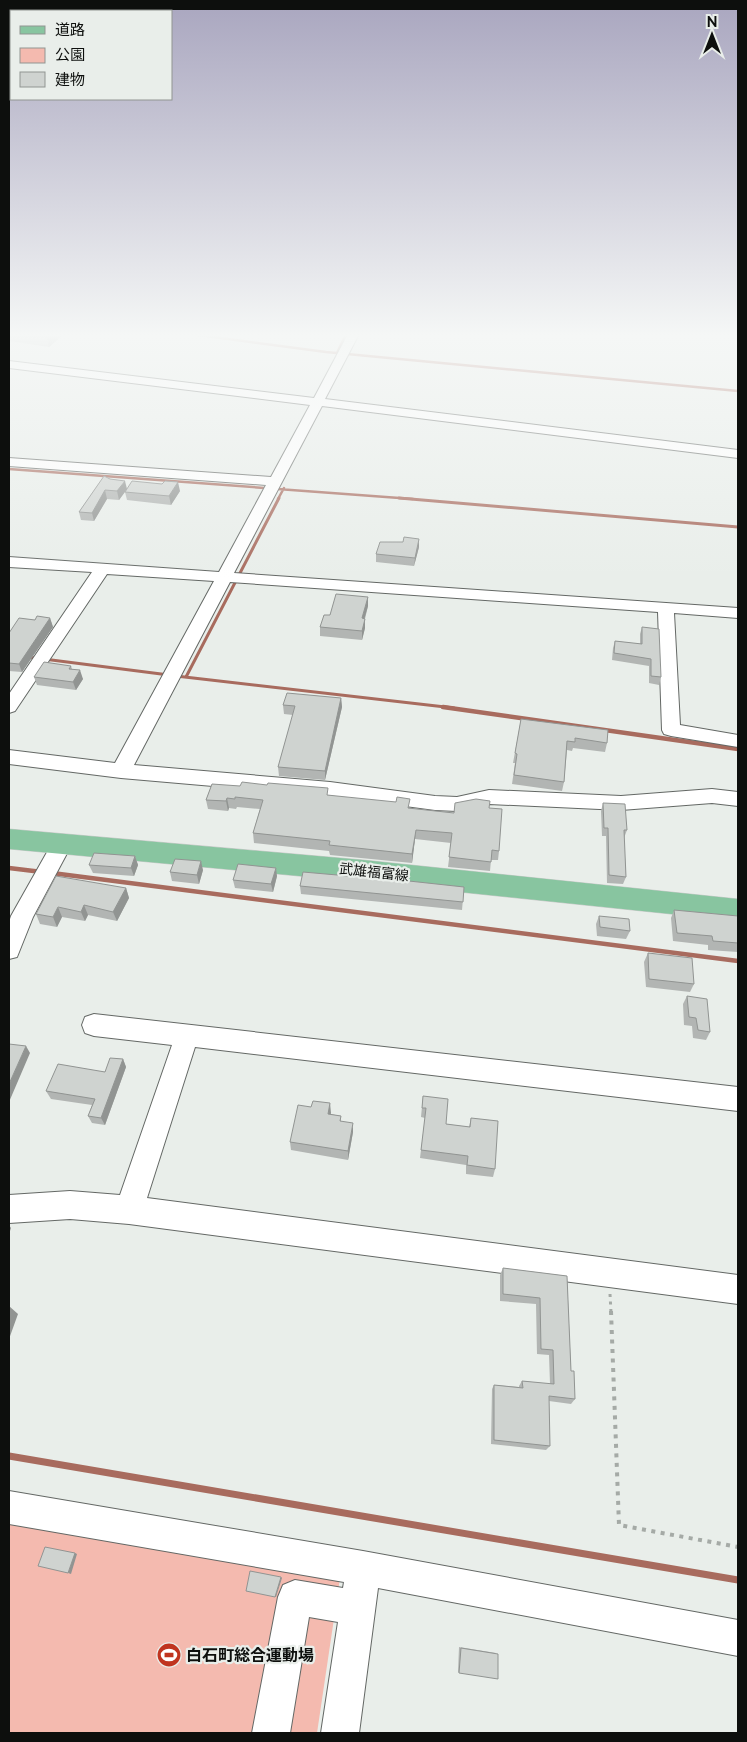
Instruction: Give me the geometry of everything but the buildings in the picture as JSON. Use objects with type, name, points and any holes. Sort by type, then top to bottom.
[{"type":"main road","name":"武雄福富線","points":[[9,839],[52,863],[363,871],[738,910]]},
{"type":"street","points":[[122,771],[172,675],[233,578],[274,486],[312,415]]},
{"type":"street","points":[[426,415],[738,454]]},
{"type":"street","points":[[9,462],[274,486]]},
{"type":"street","points":[[9,562],[738,613]]},
{"type":"street","points":[[9,707],[102,569]]},
{"type":"street","points":[[666,608],[671,730],[738,741]]},
{"type":"street","points":[[9,757],[122,771],[330,789],[435,804],[457,804],[489,797],[621,803],[712,796],[738,799]]},
{"type":"street","points":[[9,950],[22,916],[52,863]]},
{"type":"street","points":[[94,1025],[184,1043],[738,1099]]},
{"type":"street","points":[[128,1210],[184,1043]]},
{"type":"street","points":[[9,1209],[70,1205],[128,1210],[738,1290]]},
{"type":"street","points":[[9,1507],[364,1568],[738,1638]]},
{"type":"street","points":[[340,1733],[364,1568]]},
{"type":"street","points":[[271,1733],[294,1597],[358,1608]]},
{"type":"path","points":[[609,1273],[618,1525],[738,1547]]},
{"type":"green space","name":"白石町総合運動場","points":[[9,1518],[340,1578],[317,1733],[9,1733]]},
{"type":"waterway","points":[[9,469],[283,489]]},
{"type":"waterway","points":[[278,499],[283,489]]},
{"type":"waterway","points":[[283,489],[413,499]]},
{"type":"waterway","points":[[186,677],[279,498]]},
{"type":"waterway","points":[[399,498],[738,527]]},
{"type":"waterway","points":[[28,657],[169,675]]},
{"type":"waterway","points":[[176,676],[454,708]]},
{"type":"waterway","points":[[443,707],[738,749]]},
{"type":"waterway","points":[[9,868],[42,872]]},
{"type":"waterway","points":[[52,873],[738,961]]},
{"type":"waterway","points":[[9,1456],[738,1580]]},
{"type":"place","name":"白石町総合運動場","points":[[169,1655]]}]
